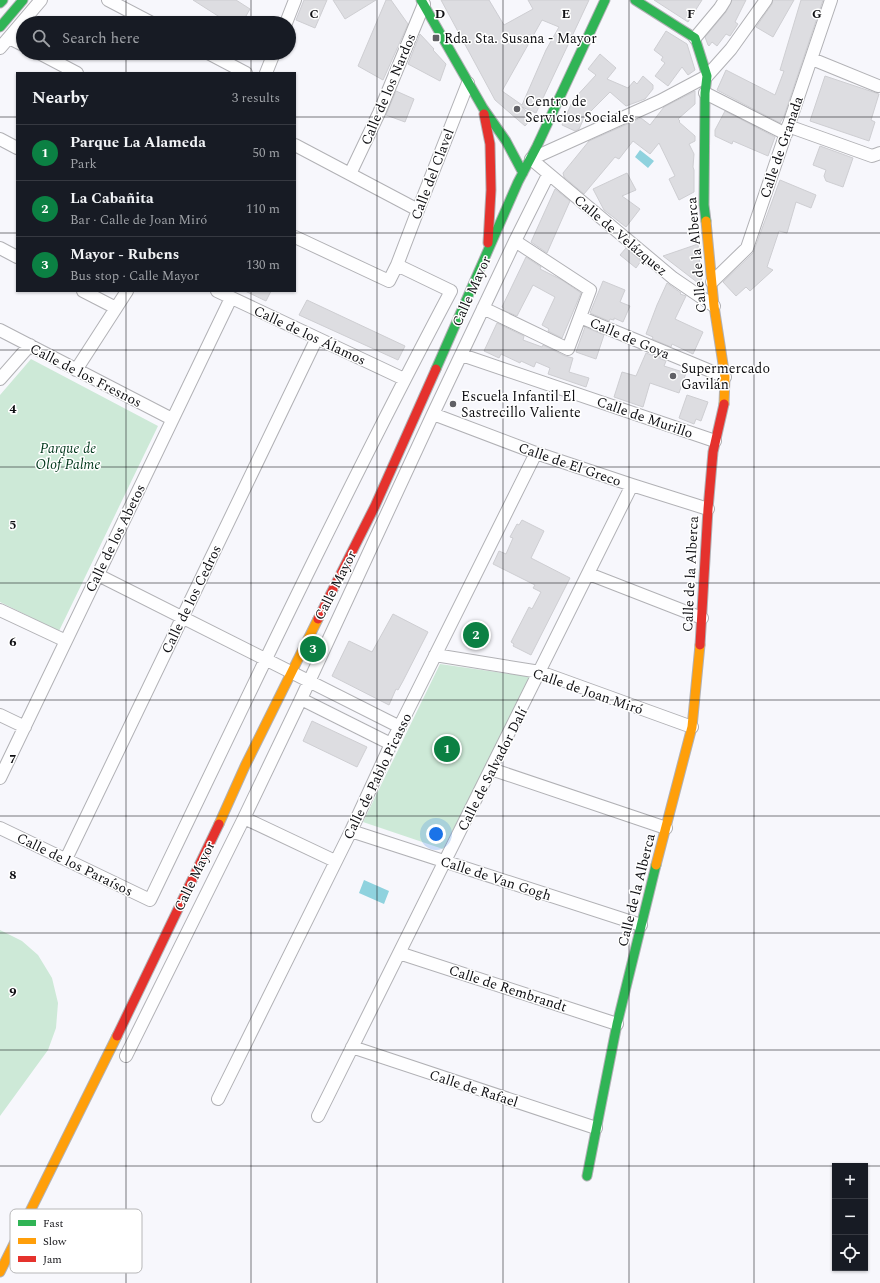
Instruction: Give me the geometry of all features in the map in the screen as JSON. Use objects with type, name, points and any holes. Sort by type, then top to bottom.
[{"type":"street","points":[[0,3],[3,0]]},
{"type":"street","points":[[0,26],[23,0]]},
{"type":"street","points":[[28,16],[41,0]]},
{"type":"street","points":[[108,0],[139,16]]},
{"type":"street","points":[[289,16],[295,0]]},
{"type":"street","name":"Calle Mayor","points":[[31,1209],[108,1055],[291,672],[375,506],[487,255],[514,190],[531,159],[605,0]]},
{"type":"street","points":[[635,0],[695,38],[721,3]]},
{"type":"street","points":[[531,159],[660,101],[707,76],[731,49],[766,0]]},
{"type":"street","name":"Calle de Granada","points":[[712,282],[747,248],[831,0]]},
{"type":"street","points":[[423,2],[483,108],[506,141],[523,173]]},
{"type":"street","name":"Calle de los Nardos","points":[[350,174],[379,113],[423,2]]},
{"type":"street","points":[[0,48],[16,30]]},
{"type":"street","points":[[9,38],[16,42]]},
{"type":"street","name":"Calle de la Alberca","points":[[587,1176],[617,1024],[692,727],[702,618],[708,509],[715,441],[724,401],[724,377],[714,306],[704,205],[705,93],[707,76],[695,38]]},
{"type":"street","points":[[812,59],[878,86]]},
{"type":"street","points":[[52,60],[75,72]]},
{"type":"street","points":[[221,60],[244,72]]},
{"type":"street","points":[[266,72],[271,60]]},
{"type":"street","name":"Calle del Clavel","points":[[296,237],[389,281],[397,265],[468,82]]},
{"type":"street","points":[[705,93],[787,130],[872,156],[880,153]]},
{"type":"street","points":[[483,108],[490,144],[499,170]]},
{"type":"street","points":[[494,124],[514,143],[537,146]]},
{"type":"street","points":[[0,139],[16,147]]},
{"type":"street","points":[[487,255],[491,190],[490,144]]},
{"type":"street","points":[[296,146],[418,210]]},
{"type":"street","name":"Calle de Velázquez","points":[[531,159],[548,175],[673,278],[714,306]]},
{"type":"street","name":"Calle Mayor","points":[[126,1056],[244,818],[483,308],[548,175]]},
{"type":"street","points":[[506,183],[514,190]]},
{"type":"street","points":[[483,308],[568,349],[590,290],[515,241]]},
{"type":"street","points":[[0,248],[16,256]]},
{"type":"street","name":"Calle Mayor","points":[[150,900],[404,379],[451,291],[397,265]]},
{"type":"street","points":[[86,292],[116,308]]},
{"type":"street","points":[[76,370],[126,292]]},
{"type":"street","name":"Calle de los Álamos","points":[[218,292],[404,379]]},
{"type":"street","name":"Calle de los Abetos","points":[[0,778],[231,298]]},
{"type":"street","name":"Calle de Goya","points":[[580,317],[724,377]]},
{"type":"street","name":"Calle de los Fresnos","points":[[0,330],[172,419]]},
{"type":"street","name":"Calle de los Cedros","points":[[66,860],[317,338]]},
{"type":"street","points":[[0,379],[30,345]]},
{"type":"street","name":"Calle de Murillo","points":[[462,355],[715,441]]},
{"type":"street","name":"Calle de El Greco","points":[[433,414],[536,453],[708,509]]},
{"type":"street","name":"Calle de Pablo Picasso","points":[[218,1099],[350,831],[391,744],[536,453]]},
{"type":"street","name":"Calle de Salvador Dalí","points":[[318,1116],[632,485]]},
{"type":"street","points":[[589,574],[702,618]]},
{"type":"street","points":[[98,575],[400,727]]},
{"type":"street","points":[[0,610],[66,641]]},
{"type":"street","name":"Calle de Joan Miró","points":[[435,655],[540,672],[692,727]]},
{"type":"street","points":[[301,699],[391,744]]},
{"type":"street","points":[[0,714],[25,727]]},
{"type":"street","points":[[491,769],[666,828]]},
{"type":"street","points":[[244,818],[335,861]]},
{"type":"street","name":"Calle de los Paraísos","points":[[0,828],[150,900]]},
{"type":"street","name":"Calle de Van Gogh","points":[[350,831],[641,925]]},
{"type":"street","name":"Calle de Rembrandt","points":[[399,953],[617,1024]]},
{"type":"street","name":"Calle de Rafael","points":[[352,1047],[596,1128]]},
{"type":"street","name":"Calle Mayor","points":[[0,1272],[10,1252]]},
{"type":"green space","name":"Parque de Olof Palme","points":[[31,359],[158,426],[59,631],[0,602],[0,395]]},
{"type":"green space","points":[[440,664],[532,677],[443,849],[363,822]]},
{"type":"green space","points":[[0,930],[22,941],[38,955],[52,978],[58,1003],[56,1028],[48,1050],[0,1116]]},
{"type":"water","points":[[640,150],[654,161],[648,168],[635,157]]},
{"type":"water","points":[[364,880],[389,891],[384,904],[359,893]]},
{"type":"building","points":[[193,0],[236,0],[250,9],[246,16],[218,16]]},
{"type":"building","points":[[304,0],[327,0],[315,28],[296,20]]},
{"type":"building","points":[[333,0],[376,0],[345,19]]},
{"type":"building","points":[[386,0],[391,0],[408,24],[383,80],[358,66]]},
{"type":"building","points":[[441,0],[489,0],[504,25],[533,9],[528,0],[589,0],[536,113],[522,107],[533,117],[525,126],[495,100]],"holes":[[[542,20],[559,27],[546,50],[522,105],[502,91]]]},
{"type":"building","points":[[654,0],[702,0],[688,22]]},
{"type":"building","points":[[732,0],[746,0],[735,22],[738,24],[730,36],[726,34],[717,46],[712,42],[709,46],[705,37],[726,12]]},
{"type":"building","points":[[773,0],[794,0],[773,37],[756,27],[772,4]]},
{"type":"building","points":[[801,0],[823,0],[784,116],[780,123],[717,90],[726,70],[775,95],[784,71],[780,70]]},
{"type":"building","points":[[666,31],[687,44],[695,70],[688,75],[682,67],[668,86],[655,76],[665,63],[661,60],[663,57],[654,50]]},
{"type":"building","points":[[420,34],[446,64],[440,81],[408,64]]},
{"type":"building","points":[[600,54],[616,68],[607,79],[628,88],[634,81],[637,84],[643,76],[653,85],[653,89],[645,99],[626,106],[610,92],[584,118],[579,129],[575,131],[562,125],[573,100],[596,75],[588,69]]},
{"type":"building","points":[[825,76],[879,94],[871,120],[875,122],[869,141],[810,121]]},
{"type":"building","points":[[396,91],[414,99],[405,122],[386,115]]},
{"type":"building","points":[[695,91],[695,104],[678,119],[680,121],[679,122],[695,136],[695,141],[689,144],[694,154],[694,192],[679,200],[669,179],[675,176],[659,143],[650,154],[633,141],[619,159],[615,157],[584,194],[564,177],[563,173],[589,141],[641,118],[650,125],[664,107]]},
{"type":"building","points":[[725,111],[775,137],[768,156],[733,141],[732,144],[715,136],[715,130]]},
{"type":"building","points":[[820,146],[853,158],[843,187],[826,181],[824,176],[826,170],[813,165]]},
{"type":"building","points":[[627,173],[636,190],[622,196],[640,209],[626,227],[604,210],[593,189]]},
{"type":"building","points":[[780,180],[816,195],[811,208],[796,202],[787,233],[779,231],[767,267],[773,270],[750,291],[746,287],[736,296],[723,282],[753,253]]},
{"type":"building","points":[[555,189],[570,201],[547,253],[531,242]]},
{"type":"building","points":[[698,244],[702,286],[663,256]]},
{"type":"building","points":[[626,248],[641,261],[636,268],[620,255]]},
{"type":"building","points":[[526,257],[541,267],[540,269],[562,280],[581,293],[562,338],[548,331],[549,329],[542,325],[555,297],[533,285],[517,316],[503,310],[504,308],[502,307]]},
{"type":"building","points":[[603,281],[625,290],[620,302],[630,306],[623,322],[614,318],[614,320],[610,319],[609,321],[590,313]]},
{"type":"building","points":[[667,283],[681,293],[680,294],[686,296],[675,319],[703,332],[693,354],[672,344],[671,347],[652,339],[653,337],[646,334]]},
{"type":"building","points":[[247,292],[270,292],[266,301]]},
{"type":"building","points":[[307,300],[405,346],[398,360],[299,315]]},
{"type":"building","points":[[497,323],[524,336],[523,340],[542,347],[543,345],[565,356],[573,358],[569,372],[589,378],[586,387],[548,374],[550,368],[536,362],[534,367],[521,361],[520,363],[501,354],[499,358],[484,351]]},
{"type":"building","points":[[585,327],[604,335],[596,359],[576,352]]},
{"type":"building","points":[[646,353],[666,361],[664,366],[686,373],[679,393],[650,383],[643,407],[614,397],[622,372],[636,376]]},
{"type":"building","points":[[687,395],[708,402],[701,421],[696,419],[694,424],[679,418]]},
{"type":"building","points":[[522,520],[544,531],[531,558],[570,578],[531,655],[513,646],[514,644],[511,642],[529,607],[532,609],[541,592],[533,588],[535,585],[493,564],[499,551],[506,554],[513,538],[510,537],[517,524],[519,525]]},
{"type":"building","points":[[393,614],[428,632],[398,690],[396,689],[389,705],[332,676],[349,641],[372,652]]},
{"type":"building","points":[[470,623],[489,633],[481,647],[463,638]]},
{"type":"building","points":[[312,721],[367,747],[357,767],[303,741]]},
{"type":"traffic: fast","points":[[0,3],[3,0]]},
{"type":"traffic: fast","points":[[0,27],[23,0]]},
{"type":"traffic: fast","points":[[421,0],[483,108],[506,141],[523,173]]},
{"type":"traffic: fast","points":[[436,369],[518,182],[537,146],[605,0]]},
{"type":"traffic: fast","points":[[635,0],[695,38],[707,76],[705,93],[704,205],[706,221]]},
{"type":"traffic: fast","points":[[587,1176],[617,1024],[656,865]]},
{"type":"traffic: slow","points":[[706,221],[714,306],[725,377],[724,404]]},
{"type":"traffic: slow","points":[[219,824],[245,766],[318,619]]},
{"type":"traffic: slow","points":[[656,865],[692,727],[700,645]]},
{"type":"traffic: slow","points":[[31,1209],[117,1036]]},
{"type":"traffic: slow","points":[[0,1272],[10,1252]]},
{"type":"traffic: jam","points":[[484,114],[490,144],[491,190],[488,243]]},
{"type":"traffic: jam","points":[[318,619],[375,506],[436,369]]},
{"type":"traffic: jam","points":[[700,645],[713,452],[724,404]]},
{"type":"traffic: jam","points":[[117,1036],[219,824]]},
{"type":"place","name":"Rda. Sta. Susana - Mayor","points":[[436,38]]},
{"type":"place","name":"Centro de Servicios Sociales","points":[[517,109]]},
{"type":"place","name":"Supermercado Gavilán","points":[[673,376]]},
{"type":"place","name":"Escuela Infantil El Sastrecillo Valiente","points":[[453,404]]},
{"type":"place","name":"La Cabañita","points":[[476,635]]},
{"type":"place","name":"Mayor - Rubens","points":[[313,649]]},
{"type":"place","name":"Parque La Alameda","points":[[447,749]]}]
